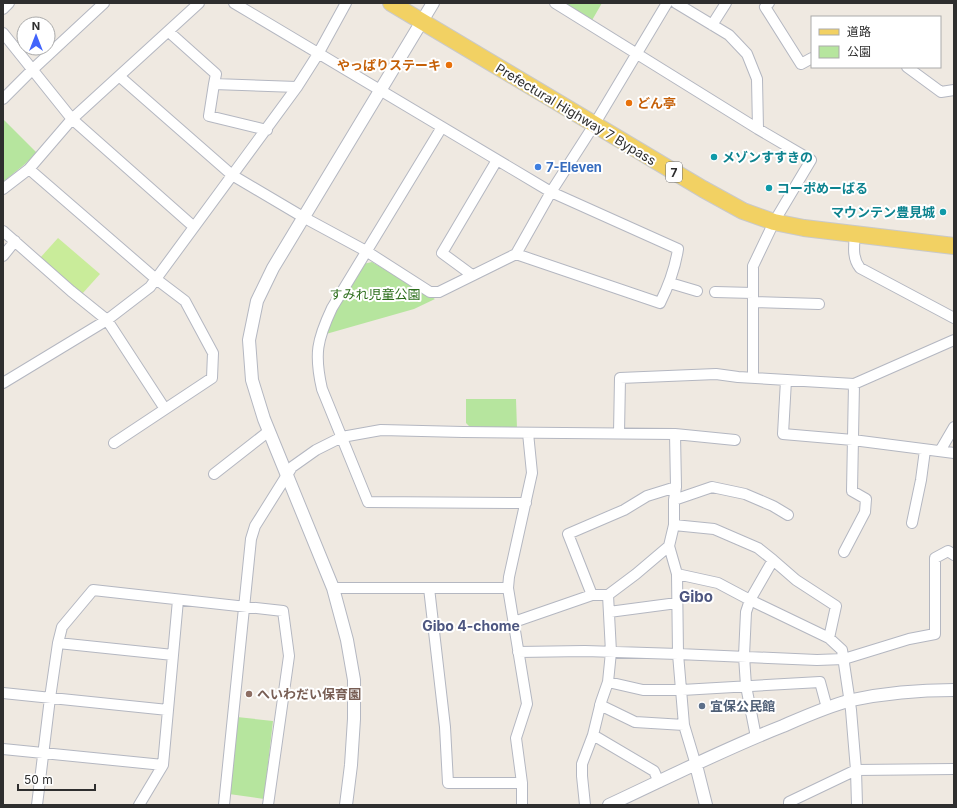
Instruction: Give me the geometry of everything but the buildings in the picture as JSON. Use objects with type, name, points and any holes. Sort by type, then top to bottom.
[{"type":"main road","name":"Prefectural Highway 7 Bypass","points":[[391,3],[703,190],[743,211],[774,222],[804,228],[954,246]]},
{"type":"street","points":[[3,8],[9,3]]},
{"type":"street","points":[[4,96],[104,3]]},
{"type":"street","points":[[3,189],[29,169],[72,119],[199,3]]},
{"type":"street","points":[[234,3],[551,192],[678,249],[676,265],[670,283],[660,303],[516,254]]},
{"type":"street","points":[[3,383],[107,320],[150,286],[267,130],[297,87],[318,54],[346,3]]},
{"type":"street","points":[[346,805],[351,765],[354,719],[354,680],[347,640],[334,588],[269,431],[252,380],[249,340],[257,301],[273,268],[433,3]]},
{"type":"street","points":[[555,3],[758,129],[811,160],[774,222],[753,266],[753,378]]},
{"type":"street","points":[[119,76],[232,175],[303,217],[366,251],[430,292],[439,292],[516,254],[551,192],[594,125],[667,3]]},
{"type":"street","points":[[676,3],[729,35],[748,54],[757,80],[758,129]]},
{"type":"street","points":[[712,25],[726,3]]},
{"type":"street","points":[[769,3],[764,7],[802,64],[811,59]]},
{"type":"street","points":[[169,32],[216,74],[209,116],[267,130]]},
{"type":"street","points":[[3,33],[72,119],[194,227]]},
{"type":"street","points":[[908,68],[941,92],[954,90]]},
{"type":"street","points":[[214,84],[297,87]]},
{"type":"street","points":[[442,127],[332,308],[322,330],[317,351],[318,370],[322,389],[368,502],[526,503]]},
{"type":"street","points":[[472,276],[442,253],[497,160]]},
{"type":"street","points":[[29,169],[156,279],[185,302],[213,353],[212,378],[114,443]]},
{"type":"street","points":[[3,231],[71,291],[107,320],[165,409]]},
{"type":"street","points":[[855,234],[854,256],[860,268],[954,318]]},
{"type":"street","points":[[3,256],[15,242]]},
{"type":"street","points":[[670,283],[697,291]]},
{"type":"street","points":[[715,292],[819,304]]},
{"type":"street","points":[[619,433],[620,378],[716,374],[753,378],[854,384],[954,340]]},
{"type":"street","points":[[786,380],[783,434],[853,440],[954,453]]},
{"type":"street","points":[[844,552],[865,512],[866,499],[852,491],[854,384]]},
{"type":"street","points":[[940,451],[954,426]]},
{"type":"street","points":[[224,805],[251,539],[255,526],[292,467],[316,450],[342,437],[381,430],[675,434],[735,440]]},
{"type":"street","points":[[214,474],[269,431]]},
{"type":"street","points":[[522,805],[522,783],[516,738],[527,704],[508,588],[509,577],[532,473],[528,433]]},
{"type":"street","points":[[675,434],[676,487],[674,500],[674,524],[669,546],[677,574],[678,654],[684,726],[706,805]]},
{"type":"street","points":[[912,523],[921,480],[925,450]]},
{"type":"street","points":[[592,595],[568,534],[624,510],[647,496],[676,487]]},
{"type":"street","points":[[674,500],[712,487],[745,494],[773,506],[788,515]]},
{"type":"street","points":[[674,524],[714,529],[758,548],[796,580],[836,606],[829,638]]},
{"type":"street","points":[[514,622],[592,595],[608,595],[669,546]]},
{"type":"street","points":[[518,652],[585,651],[817,660],[844,659],[909,639],[935,634],[935,558],[948,551],[954,555]]},
{"type":"street","points":[[756,737],[746,686],[744,656],[746,612],[750,600],[773,560]]},
{"type":"street","points":[[677,574],[718,583],[829,638],[842,650],[850,701],[856,770],[857,805]]},
{"type":"street","points":[[334,588],[508,588]]},
{"type":"street","points":[[429,588],[445,727],[448,783],[522,783]]},
{"type":"street","points":[[37,805],[50,698],[58,643],[62,627],[93,590],[283,611],[289,656],[268,805]]},
{"type":"street","points":[[585,805],[582,764],[593,735],[600,705],[608,682],[610,652],[608,595]]},
{"type":"street","points":[[139,805],[163,765],[178,600]]},
{"type":"street","points":[[609,612],[677,603]]},
{"type":"street","points":[[58,643],[173,655]]},
{"type":"street","points":[[608,682],[644,690],[682,690],[820,682],[827,708]]},
{"type":"street","points":[[609,805],[756,737],[827,708],[877,695],[954,690]]},
{"type":"street","points":[[3,693],[168,710]]},
{"type":"street","points":[[600,705],[635,722],[684,726]]},
{"type":"street","points":[[593,735],[654,771],[659,782]]},
{"type":"street","points":[[3,749],[163,765]]},
{"type":"street","points":[[789,805],[789,802],[856,770],[954,769]]},
{"type":"green space","points":[[560,3],[602,3],[591,22]]},
{"type":"green space","points":[[3,119],[37,153],[3,182]]},
{"type":"green space","points":[[58,238],[100,274],[82,294],[40,258]]},
{"type":"green space","name":"すみれ児童公園","points":[[372,262],[435,299],[414,309],[326,334],[333,314],[363,264]]},
{"type":"green space","points":[[466,399],[516,399],[517,429],[471,428],[466,423]]},
{"type":"green space","points":[[237,717],[273,721],[264,799],[229,794]]},
{"type":"place","name":"やっぱりステーキ","points":[[449,65]]},
{"type":"place","name":"どん亭","points":[[629,103]]},
{"type":"place","name":"メゾンすすきの","points":[[714,157]]},
{"type":"place","name":"7-Eleven","points":[[538,167]]},
{"type":"place","name":"コーポめーばる","points":[[769,188]]},
{"type":"place","name":"マウンテン豊見城","points":[[943,212]]},
{"type":"place","name":"へいわだい保育園","points":[[249,694]]},
{"type":"place","name":"宜保公民館","points":[[702,706]]},
{"type":"district","name":"Gibo","points":[[696,596]]},
{"type":"district","name":"Gibo 4-chome","points":[[471,625]]}]
